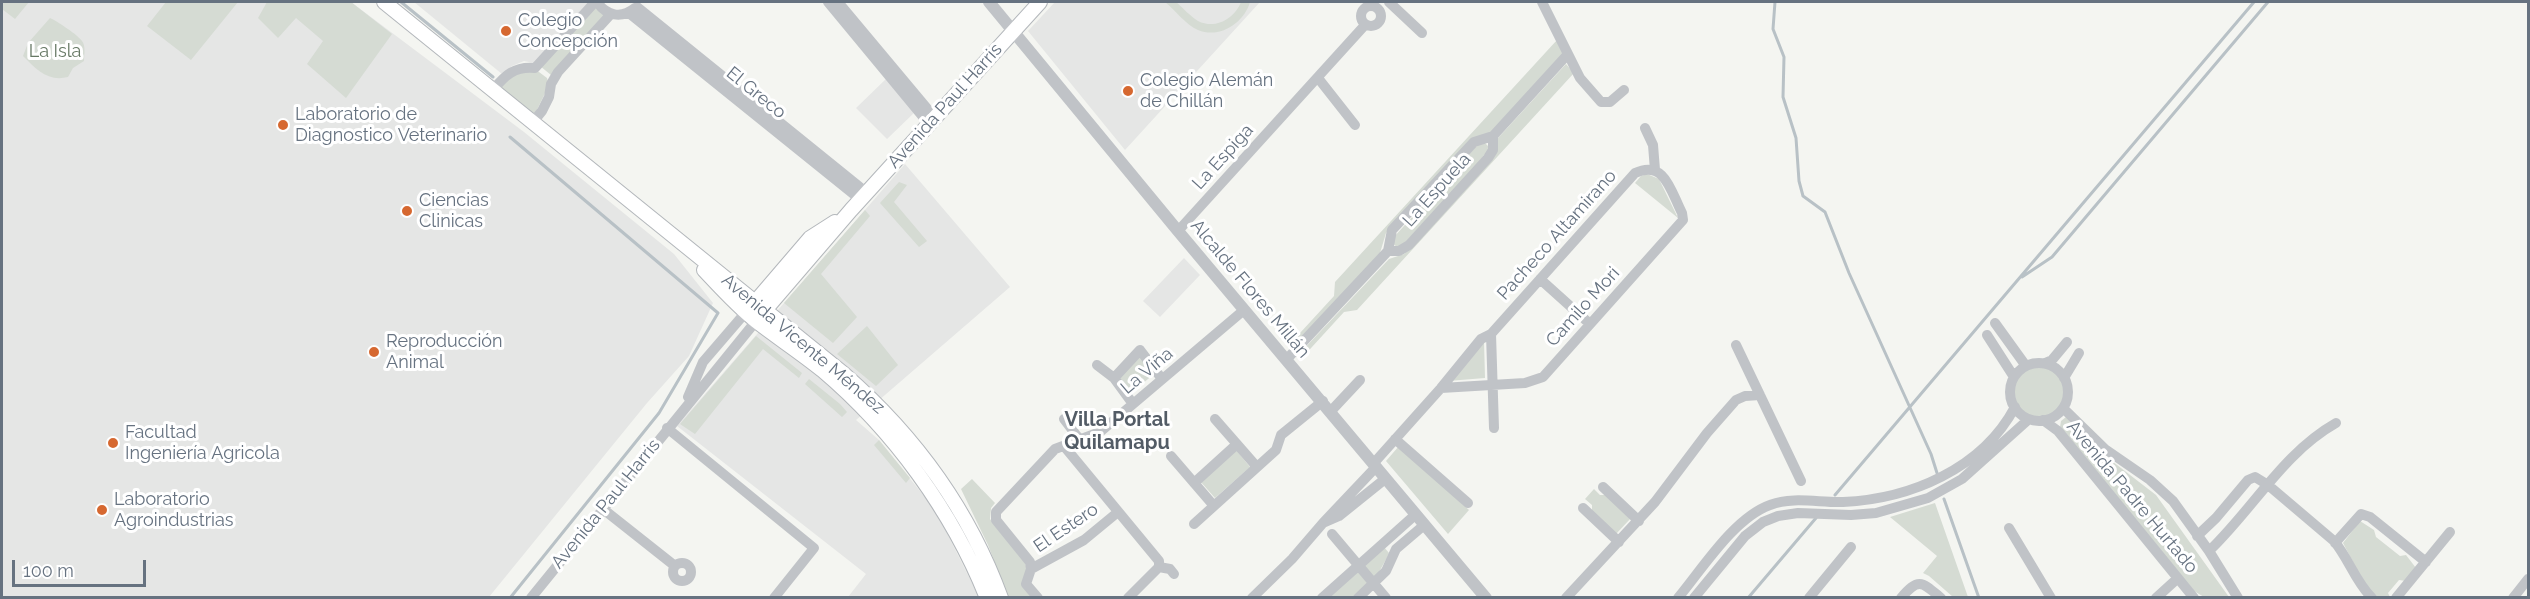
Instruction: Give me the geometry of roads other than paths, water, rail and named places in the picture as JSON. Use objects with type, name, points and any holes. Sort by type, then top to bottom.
[{"type":"main road","name":"Avenida Vicente Méndez","points":[[384,2],[662,227],[842,389],[897,449],[944,513],[987,597]]},
{"type":"main road","name":"Avenida Paul Harris","points":[[756,311],[1040,2]]},
{"type":"main road","name":"Avenida Vicente Méndez","points":[[756,311],[856,385],[914,445],[944,485],[970,528],[1001,597]]},
{"type":"street","points":[[535,68],[596,2],[611,14],[620,15],[635,7]]},
{"type":"street","points":[[828,2],[932,121]]},
{"type":"street","points":[[838,2],[932,121]]},
{"type":"street","name":"Alcalde Flores Millán","points":[[989,2],[1244,310],[1327,406],[1415,515],[1486,597]]},
{"type":"street","points":[[1542,2],[1580,78],[1601,102],[1610,102],[1624,90]]},
{"type":"street","points":[[1365,25],[1360,17],[1366,4],[1373,6],[1384,4],[1422,33]]},
{"type":"street","name":"La Espiga","points":[[1178,231],[1365,25],[1371,27],[1380,22],[1384,4]]},
{"type":"street","name":"El Greco","points":[[635,7],[859,201]]},
{"type":"street","points":[[533,122],[549,97],[551,84],[558,72],[611,14]]},
{"type":"street","name":"La Espuela","points":[[1286,360],[1388,251],[1392,230],[1474,142],[1493,136],[1568,54]]},
{"type":"street","points":[[493,90],[510,72],[523,67],[543,70],[549,76],[551,84]]},
{"type":"street","points":[[1318,78],[1355,124]]},
{"type":"street","points":[[1645,128],[1653,145],[1655,170]]},
{"type":"street","name":"La Espuela","points":[[1388,251],[1399,251],[1409,245],[1449,202],[1488,158],[1493,150],[1493,136]]},
{"type":"street","name":"Pacheco Altamirano","points":[[1491,334],[1635,173],[1644,168],[1655,170]]},
{"type":"street","name":"Camilo Mori","points":[[1441,388],[1525,383],[1543,377],[1683,220],[1682,213],[1663,175],[1655,170]]},
{"type":"street","points":[[1540,279],[1590,324]]},
{"type":"street","name":"La Viña","points":[[1031,569],[1030,562],[996,520],[996,512],[1055,449],[1100,432],[1244,310]]},
{"type":"street","name":"Avenida Paul Harris","points":[[536,596],[681,411],[703,362],[756,311]]},
{"type":"street","points":[[1995,323],[2026,366]]},
{"type":"street","points":[[1252,597],[1292,559],[1481,339],[1491,334],[1494,428]]},
{"type":"street","points":[[1987,335],[2014,377]]},
{"type":"street","points":[[2045,363],[2052,360],[2067,342]]},
{"type":"street","points":[[1736,345],[1801,481]]},
{"type":"street","points":[[1114,378],[1140,351],[1162,379]]},
{"type":"street","points":[[2064,378],[2079,353]]},
{"type":"street","points":[[2045,363],[2053,366],[2064,378],[2068,390],[2063,408],[2056,415],[2043,420],[2029,419],[2015,407],[2010,389],[2014,377],[2026,366],[2045,363]]},
{"type":"street","points":[[1097,365],[1114,378],[1133,404]]},
{"type":"street","points":[[1194,524],[1276,450],[1281,435],[1327,406],[1360,380]]},
{"type":"street","points":[[1566,597],[1639,521],[1707,433],[1736,400],[1745,396],[1760,395]]},
{"type":"street","points":[[1678,597],[1742,521],[1771,504],[1805,500],[1868,500],[1918,489],[1946,475],[1988,442],[2004,426],[2015,407]]},
{"type":"street","name":"Avenida Padre Hurtado","points":[[2063,408],[2105,449],[2162,489],[2209,551],[2238,597]]},
{"type":"street","points":[[1064,419],[1080,440]]},
{"type":"street","points":[[1215,419],[1257,467]]},
{"type":"street","points":[[1694,597],[1745,536],[1763,522],[1778,516],[1798,513],[1851,515],[1876,513],[1928,498],[1962,479],[2029,419]]},
{"type":"street","name":"Avenida Padre Hurtado","points":[[2043,420],[2058,431],[2191,593]]},
{"type":"street","points":[[2209,551],[2304,446],[2318,434],[2337,423]]},
{"type":"street","points":[[667,428],[814,548],[774,597]]},
{"type":"street","points":[[1395,439],[1468,503]]},
{"type":"street","points":[[1194,483],[1238,444]]},
{"type":"street","points":[[1064,447],[1159,561],[1158,567],[1128,597]]},
{"type":"street","points":[[1171,456],[1214,506]]},
{"type":"street","points":[[2198,536],[2248,480],[2255,477],[2268,485],[2342,550],[2361,587],[2372,597]]},
{"type":"street","points":[[1323,523],[1339,516],[1385,478]]},
{"type":"street","points":[[1602,487],[1639,521]]},
{"type":"street","points":[[1583,508],[1619,542]]},
{"type":"street","points":[[603,509],[675,566]]},
{"type":"street","name":"El Estero","points":[[1031,569],[1084,540],[1118,512]]},
{"type":"street","points":[[2335,543],[2361,514],[2370,516],[2426,562]]},
{"type":"street","points":[[1322,597],[1415,515]]},
{"type":"street","points":[[1358,597],[1386,571],[1396,549],[1424,525]]},
{"type":"street","points":[[2009,528],[2051,597]]},
{"type":"street","points":[[2396,597],[2450,532]]},
{"type":"street","points":[[1332,534],[1386,597]]},
{"type":"street","points":[[1809,597],[1851,547]]},
{"type":"street","points":[[1158,567],[1170,569],[1174,573]]},
{"type":"street","points":[[1031,569],[1026,584],[1038,597]]},
{"type":"street","points":[[2156,597],[2178,578]]},
{"type":"street","points":[[2519,595],[2529,579]]},
{"type":"street","points":[[1901,597],[1911,586],[1918,583],[1926,584],[1941,597]]},
{"type":"street","points":[[2177,597],[2191,593]]},
{"type":"waterway","points":[[401,2],[493,77]]},
{"type":"waterway","points":[[1775,2],[1773,29],[1784,57],[1783,97],[1796,138],[1799,181],[1803,196],[1825,212],[1849,273],[1931,454],[1937,473]]},
{"type":"waterway","points":[[1835,495],[2254,2]]},
{"type":"waterway","points":[[2022,277],[2052,257],[2268,2]]},
{"type":"waterway","points":[[510,137],[718,313],[659,413],[510,598]]},
{"type":"waterway","points":[[1944,499],[1979,598]]},
{"type":"waterway","points":[[1748,598],[1816,518]]},
{"type":"place","name":"Colegio Concepción","points":[[506,31]]},
{"type":"place","name":"Colegio Alemán de Chillán","points":[[1128,91]]},
{"type":"place","name":"Laboratorio de Diagnostico Veterinario","points":[[283,125]]},
{"type":"place","name":"Ciencias Clinicas","points":[[407,211]]},
{"type":"place","name":"Reproducción Animal","points":[[374,352]]},
{"type":"place","name":"Facultad Ingeniería Agricola","points":[[113,443]]},
{"type":"place","name":"Laboratorio Agroindustrias","points":[[102,510]]},
{"type":"district","name":"Villa Portal Quilamapu","points":[[1117,432]]},
{"type":"park label","name":"La Isla","points":[[55,52]]}]
